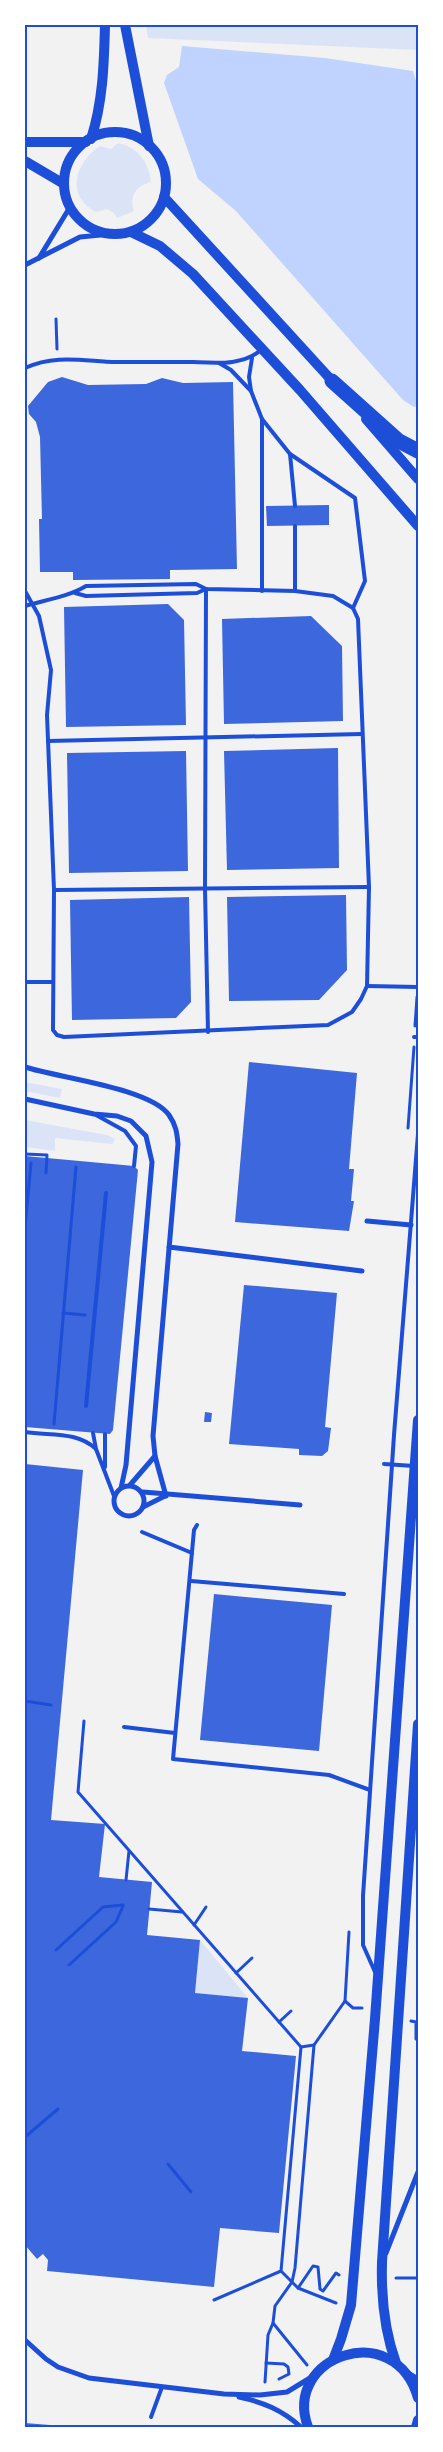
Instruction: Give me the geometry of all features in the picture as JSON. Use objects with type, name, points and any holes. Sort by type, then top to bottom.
[{"type":"highway","points":[[332,381],[399,441],[418,451]]},
{"type":"main road","points":[[25,142],[88,140],[106,133],[121,133],[136,137],[149,146],[158,157],[164,170],[164,197],[157,212],[146,224],[131,232],[111,234],[94,230],[80,221],[70,207],[64,184],[66,168],[74,153],[88,140],[97,120],[103,74],[105,25]]},
{"type":"main road","points":[[125,25],[149,146]]},
{"type":"main road","points":[[25,162],[64,184]]},
{"type":"main road","points":[[164,197],[332,381],[418,479]]},
{"type":"main road","points":[[131,232],[160,246],[186,266],[263,348],[418,526]]},
{"type":"main road","points":[[332,2360],[341,2339],[351,2305],[378,1978],[418,1420]]},
{"type":"main road","points":[[396,2363],[388,2339],[385,2321],[382,2262],[418,1724]]},
{"type":"main road","points":[[308,2427],[304,2410],[306,2397],[317,2373],[332,2360],[345,2354],[365,2352],[384,2356],[396,2363],[407,2373],[418,2398]]},
{"type":"main road","points":[[416,2427],[418,2420]]},
{"type":"street","points":[[38,260],[70,207]]},
{"type":"street","points":[[25,265],[80,237],[111,234]]},
{"type":"street","points":[[25,1067],[141,1097],[168,1114],[176,1128],[178,1144],[153,1436],[155,1456],[166,1496]]},
{"type":"street","points":[[25,1099],[131,1120],[146,1136],[152,1162],[127,1457],[121,1488],[114,1496],[115,1506],[121,1514],[136,1514],[143,1507],[166,1496]]},
{"type":"street","points":[[367,1221],[410,1225]]},
{"type":"street","points":[[169,1247],[362,1271]]},
{"type":"street","points":[[121,1488],[130,1485],[155,1456]]},
{"type":"street","points":[[130,1485],[142,1492],[166,1496],[300,1505]]},
{"type":"street","points":[[142,1492],[145,1497],[143,1507]]},
{"type":"street","points":[[382,2262],[418,2172]]},
{"type":"street","points":[[25,2340],[46,2359],[80,2376],[162,2387],[224,2394],[260,2395],[287,2392],[317,2373]]},
{"type":"street","points":[[407,2373],[418,2380]]},
{"type":"street","points":[[224,2394],[261,2402],[283,2412],[301,2427]]},
{"type":"lane","points":[[25,368],[40,361],[57,359],[217,363],[252,358],[263,348]]},
{"type":"lane","points":[[252,358],[249,377],[251,391],[262,418],[290,454],[355,498],[365,581],[353,608]]},
{"type":"lane","points":[[217,363],[231,370],[251,391]]},
{"type":"lane","points":[[262,418],[262,591]]},
{"type":"lane","points":[[290,454],[296,506]]},
{"type":"lane","points":[[295,526],[295,590]]},
{"type":"lane","points":[[25,592],[33,604],[39,616],[51,670],[47,715],[54,890],[53,1030],[57,1035],[64,1037],[208,1032],[328,1025],[352,1012],[367,986],[369,887],[358,619],[353,608],[334,596],[295,590],[206,589],[196,584],[86,586],[74,593],[33,604],[25,606]]},
{"type":"lane","points":[[74,593],[86,596],[197,593],[206,589]]},
{"type":"lane","points":[[206,589],[208,1032]]},
{"type":"lane","points":[[48,741],[206,739],[362,734]]},
{"type":"lane","points":[[54,890],[369,887]]},
{"type":"lane","points":[[25,982],[52,982]]},
{"type":"lane","points":[[367,986],[418,989]]},
{"type":"lane","points":[[94,1114],[125,1130],[136,1146],[134,1166]]},
{"type":"lane","points":[[378,1978],[363,1945],[363,1896],[392,1464],[418,1134]]},
{"type":"lane","points":[[86,1406],[106,1193]]},
{"type":"lane","points":[[25,1432],[76,1436],[86,1440],[96,1450]]},
{"type":"lane","points":[[93,1433],[96,1450],[114,1496]]},
{"type":"lane","points":[[105,1434],[105,1470]]},
{"type":"lane","points":[[384,1464],[416,1466]]},
{"type":"lane","points":[[197,1525],[194,1530],[191,1581],[173,1759],[178,1762],[329,1775],[370,1790]]},
{"type":"lane","points":[[142,1532],[192,1553]]},
{"type":"lane","points":[[191,1581],[344,1594]]},
{"type":"lane","points":[[124,1727],[175,1733]]},
{"type":"lane","points":[[151,2417],[162,2387]]},
{"type":"path","points":[[56,319],[57,359]]},
{"type":"path","points":[[407,1136],[416,1037],[418,989]]},
{"type":"path","points":[[26,1154],[47,1155],[46,1173]]},
{"type":"path","points":[[25,1228],[31,1163]]},
{"type":"path","points":[[44,1425],[54,1426],[76,1167]]},
{"type":"path","points":[[63,1313],[90,1315]]},
{"type":"path","points":[[25,1701],[51,1705]]},
{"type":"path","points":[[84,1722],[78,1792],[301,2047],[281,2271]]},
{"type":"path","points":[[126,1880],[129,1851]]},
{"type":"path","points":[[56,1950],[103,1907],[123,1905],[116,1922],[69,1965]]},
{"type":"path","points":[[194,1925],[206,1907]]},
{"type":"path","points":[[149,1909],[183,1912]]},
{"type":"path","points":[[266,2363],[284,2364],[288,2367],[289,2374],[279,2379],[265,2382],[266,2363],[268,2335],[273,2323],[275,2306],[292,2282],[314,2046],[345,2001],[350,1925]]},
{"type":"path","points":[[236,1973],[252,1958]]},
{"type":"path","points":[[279,2022],[291,2011]]},
{"type":"path","points":[[301,2047],[314,2046]]},
{"type":"path","points":[[25,2137],[58,2109]]},
{"type":"path","points":[[168,2164],[191,2192]]},
{"type":"path","points":[[298,2288],[313,2266],[318,2267],[320,2289],[323,2291],[336,2273],[339,2275],[338,2284]]},
{"type":"path","points":[[281,2271],[298,2288],[310,2293]]},
{"type":"path","points":[[214,2300],[281,2271]]},
{"type":"path","points":[[335,2302],[336,2293]]},
{"type":"path","points":[[273,2323],[305,2363],[317,2373]]},
{"type":"shaded area","points":[[146,25],[418,25],[418,50],[148,38]]},
{"type":"shaded area","points":[[118,143],[137,152],[148,168],[151,182],[141,186],[135,192],[132,201],[134,211],[117,218],[114,213],[107,209],[96,212],[86,205],[80,197],[77,179],[84,161],[91,153],[100,146],[111,149]]},
{"type":"shaded area","points":[[25,1082],[62,1089],[60,1098],[25,1091]]},
{"type":"shaded area","points":[[25,1120],[107,1135],[115,1139],[112,1144],[55,1138],[55,1151],[25,1147]]},
{"type":"shaded area","points":[[200,1940],[248,1998],[195,1993]]},
{"type":"water","points":[[182,46],[325,58],[413,71],[418,88],[418,406],[414,407],[403,400],[236,211],[198,179],[164,83],[167,75],[179,67]]},
{"type":"building","points":[[62,377],[88,385],[146,384],[162,378],[183,383],[233,382],[237,569],[170,570],[170,579],[73,580],[73,572],[40,572],[39,519],[42,519],[40,437],[36,422],[29,414],[28,406],[48,382]]},
{"type":"building","points":[[329,505],[329,525],[267,526],[266,506]]},
{"type":"building","points":[[168,604],[184,620],[186,725],[66,727],[64,607]]},
{"type":"building","points":[[311,616],[342,646],[343,721],[224,724],[222,619]]},
{"type":"building","points":[[338,748],[339,868],[227,870],[224,751]]},
{"type":"building","points":[[186,751],[188,871],[69,873],[67,753]]},
{"type":"building","points":[[346,895],[347,970],[319,1000],[229,1001],[227,897]]},
{"type":"building","points":[[189,897],[191,1002],[176,1018],[72,1020],[70,900]]},
{"type":"building","points":[[249,1062],[357,1073],[349,1169],[354,1169],[351,1201],[354,1201],[349,1231],[235,1222]]},
{"type":"building","points":[[25,1156],[134,1166],[138,1170],[113,1430],[110,1434],[25,1427]]},
{"type":"building","points":[[244,1285],[337,1293],[325,1427],[331,1428],[328,1451],[322,1456],[299,1455],[299,1449],[229,1444]]},
{"type":"building","points":[[205,1412],[212,1413],[211,1422],[204,1422]]},
{"type":"building","points":[[25,1464],[83,1470],[51,1820],[105,1824],[99,1877],[152,1882],[147,1935],[200,1940],[195,1993],[248,1998],[242,2051],[296,2056],[279,2233],[220,2228],[214,2287],[47,2271],[48,2260],[43,2254],[37,2259],[25,2245]]},
{"type":"building","points":[[214,1594],[332,1605],[319,1751],[200,1740]]},
{"type":"building","points":[[25,2423],[62,2426],[62,2427],[25,2427]]}]
